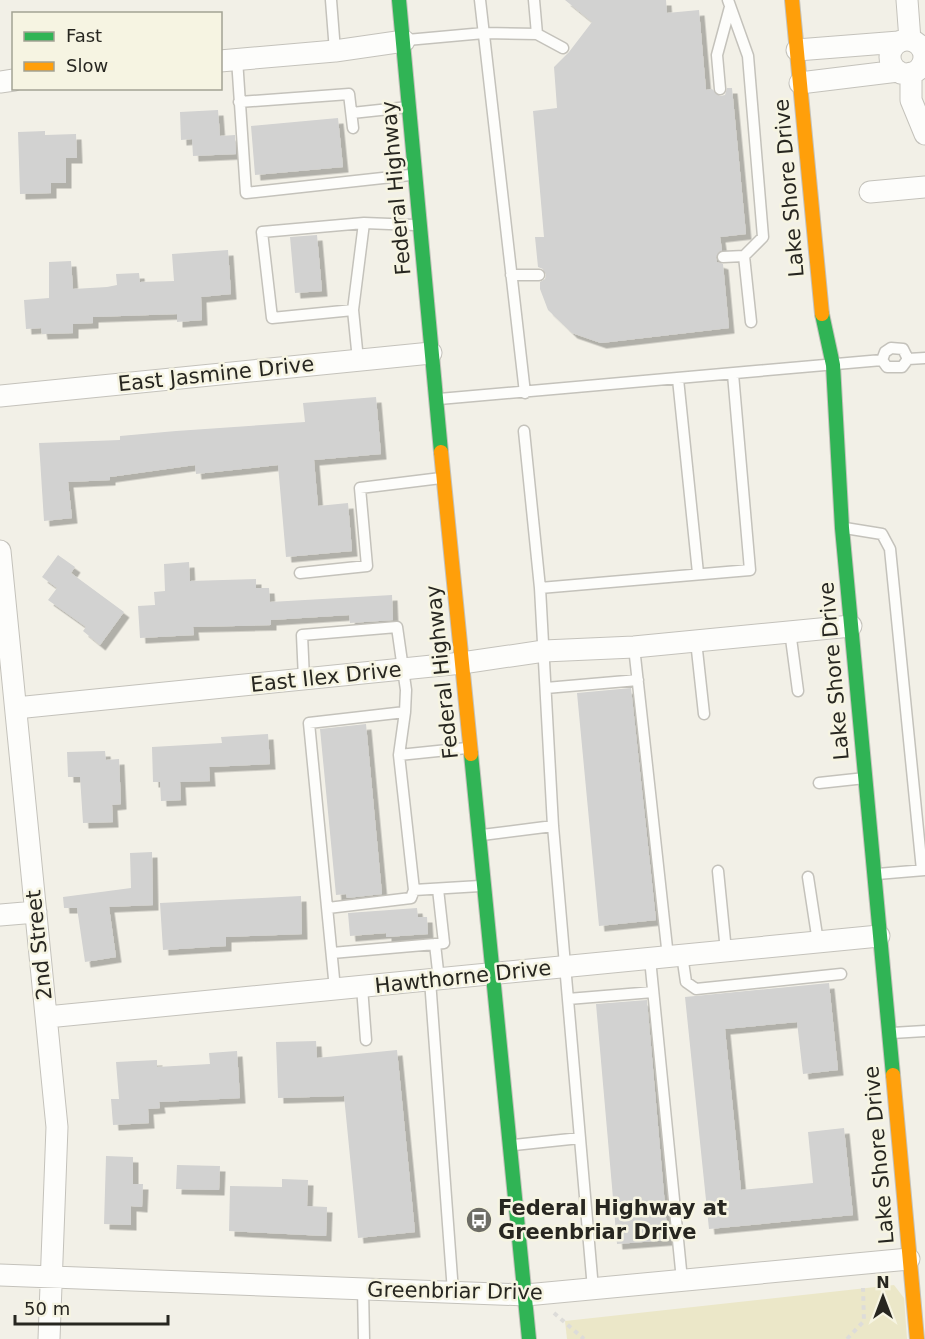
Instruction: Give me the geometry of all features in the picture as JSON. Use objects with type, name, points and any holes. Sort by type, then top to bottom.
[{"type":"main road","name":"Federal Highway","points":[[399,0],[410,106],[413,175],[529,1339]]},
{"type":"main road","name":"Lake Shore Drive","points":[[792,0],[822,315],[833,365],[842,528],[888,1034],[917,1258],[917,1339]]},
{"type":"street","points":[[904,41],[908,0]]},
{"type":"street","points":[[229,60],[335,51],[404,41]]},
{"type":"street","points":[[904,41],[892,49],[890,59],[905,72],[911,100],[925,134]]},
{"type":"street","points":[[797,50],[904,41],[922,47],[924,56],[919,69],[800,83]]},
{"type":"street","points":[[870,192],[925,187]]},
{"type":"street","name":"East Jasmine Drive","points":[[0,396],[431,353]]},
{"type":"street","name":"2nd Street","points":[[0,551],[57,1126],[49,1339]]},
{"type":"street","name":"East Ilex Drive","points":[[16,708],[462,663],[544,651],[696,641],[851,626]]},
{"type":"street","points":[[0,915],[36,912]]},
{"type":"street","name":"Hawthorne Drive","points":[[47,1017],[879,936]]},
{"type":"street","name":"Greenbriar Drive","points":[[0,1275],[526,1295],[917,1258]]},
{"type":"lane","points":[[331,0],[335,51]]},
{"type":"lane","points":[[480,0],[525,393]]},
{"type":"lane","points":[[534,0],[537,34]]},
{"type":"lane","points":[[720,89],[717,55],[729,4]]},
{"type":"lane","points":[[723,257],[744,256],[763,237],[748,56],[729,4]]},
{"type":"lane","points":[[404,41],[484,33],[537,34],[563,48]]},
{"type":"lane","points":[[229,60],[239,102],[246,193],[413,175]]},
{"type":"lane","points":[[239,102],[349,93],[353,128]]},
{"type":"lane","points":[[352,113],[410,106]]},
{"type":"lane","points":[[353,310],[272,318],[262,232],[364,223],[419,225]]},
{"type":"lane","points":[[358,360],[353,310],[364,223]]},
{"type":"lane","points":[[744,256],[751,322]]},
{"type":"lane","points":[[511,275],[539,275]]},
{"type":"lane","points":[[882,360],[885,352],[894,348],[903,349],[908,359]]},
{"type":"lane","points":[[882,360],[887,367],[896,368],[902,367],[908,359],[925,358]]},
{"type":"lane","points":[[436,399],[882,360]]},
{"type":"lane","points":[[540,588],[750,570],[733,374]]},
{"type":"lane","points":[[678,379],[698,573]]},
{"type":"lane","points":[[525,431],[540,588],[553,826],[593,1289]]},
{"type":"lane","points":[[300,573],[367,566],[360,488],[444,478]]},
{"type":"lane","points":[[842,528],[882,534],[890,549],[923,870],[874,874]]},
{"type":"lane","points":[[304,679],[302,635],[397,627],[404,669],[405,712],[399,755],[414,890],[411,898],[328,908]]},
{"type":"lane","points":[[790,631],[798,691]]},
{"type":"lane","points":[[696,641],[704,714]]},
{"type":"lane","points":[[634,646],[666,957],[653,992],[682,1280]]},
{"type":"lane","points":[[546,688],[638,680]]},
{"type":"lane","points":[[336,989],[309,723],[405,712]]},
{"type":"lane","points":[[399,755],[471,747]]},
{"type":"lane","points":[[819,783],[865,778]]},
{"type":"lane","points":[[479,836],[553,826]]},
{"type":"lane","points":[[718,871],[726,951]]},
{"type":"lane","points":[[808,878],[818,942]]},
{"type":"lane","points":[[414,890],[484,886]]},
{"type":"lane","points":[[332,953],[444,943],[438,889]]},
{"type":"lane","points":[[435,944],[434,980],[453,1292]]},
{"type":"lane","points":[[666,957],[686,982],[696,989],[841,974]]},
{"type":"lane","points":[[362,987],[366,1040]]},
{"type":"lane","points":[[568,999],[653,992]]},
{"type":"lane","points":[[888,1034],[925,1031]]},
{"type":"lane","points":[[511,1146],[580,1138]]},
{"type":"lane","points":[[363,1289],[364,1339]]},
{"type":"path","points":[[847,1339],[864,1321],[863,1288]]},
{"type":"path","points":[[526,1295],[563,1319],[584,1339]]},
{"type":"shaded area","points":[[894,1285],[904,1298],[907,1339],[567,1339],[565,1321]]},
{"type":"building","points":[[565,0],[666,0],[667,13],[699,10],[706,90],[712,89],[720,96],[725,95],[727,88],[732,88],[746,234],[720,237],[722,250],[716,257],[717,262],[723,264],[729,328],[601,343],[572,333],[548,310],[540,289],[540,282],[545,279],[546,274],[538,267],[535,237],[544,237],[533,111],[557,108],[554,67],[592,22]]},
{"type":"building","points":[[218,110],[220,136],[235,135],[236,154],[193,156],[192,139],[181,140],[180,112]]},
{"type":"building","points":[[338,118],[343,167],[255,175],[251,126]]},
{"type":"building","points":[[45,131],[45,135],[76,134],[77,158],[66,158],[66,183],[51,183],[51,193],[20,194],[18,132]]},
{"type":"building","points":[[317,235],[322,291],[295,293],[290,237]]},
{"type":"building","points":[[228,250],[231,294],[201,297],[202,320],[177,322],[177,314],[93,317],[93,323],[73,324],[73,333],[42,334],[41,328],[26,329],[24,300],[49,298],[49,262],[71,261],[73,289],[107,287],[117,285],[116,274],[139,273],[140,282],[174,281],[172,254]]},
{"type":"building","points":[[376,397],[381,454],[314,460],[318,506],[348,503],[352,551],[286,557],[278,465],[196,474],[195,465],[110,477],[110,480],[68,482],[72,518],[44,521],[39,443],[120,440],[120,436],[305,422],[303,403]]},
{"type":"building","points":[[58,555],[75,567],[71,573],[124,612],[100,645],[83,631],[86,627],[48,600],[57,588],[42,577]]},
{"type":"building","points":[[189,562],[190,581],[256,579],[256,588],[269,588],[270,602],[392,595],[393,620],[350,623],[349,615],[271,620],[271,625],[193,627],[194,635],[140,638],[138,606],[155,605],[154,592],[165,591],[164,564]]},
{"type":"building","points":[[631,688],[656,920],[599,926],[577,693]]},
{"type":"building","points":[[366,724],[382,894],[347,898],[346,894],[336,895],[320,729]]},
{"type":"building","points":[[268,734],[270,764],[209,767],[210,781],[180,782],[181,800],[161,801],[160,782],[153,782],[152,747],[222,743],[221,737]]},
{"type":"building","points":[[105,751],[106,760],[119,759],[121,804],[112,805],[113,822],[83,823],[80,777],[68,777],[67,752]]},
{"type":"building","points":[[152,852],[153,905],[109,907],[116,957],[85,962],[77,908],[64,908],[63,897],[131,888],[130,853]]},
{"type":"building","points":[[301,896],[302,934],[226,937],[226,946],[163,950],[160,903]]},
{"type":"building","points":[[417,908],[418,917],[427,917],[428,934],[386,937],[386,933],[350,936],[348,913]]},
{"type":"building","points":[[829,983],[838,1070],[803,1074],[797,1022],[725,1029],[741,1190],[813,1183],[808,1132],[844,1128],[853,1215],[709,1229],[685,997]]},
{"type":"building","points":[[647,1000],[668,1240],[617,1244],[596,1004]]},
{"type":"building","points":[[316,1041],[317,1058],[397,1050],[415,1232],[358,1238],[344,1096],[278,1098],[276,1042]]},
{"type":"building","points":[[237,1051],[240,1098],[159,1102],[160,1108],[148,1109],[149,1123],[113,1125],[111,1099],[119,1099],[116,1062],[157,1060],[157,1067],[210,1064],[209,1053]]},
{"type":"building","points":[[106,1156],[133,1157],[133,1184],[143,1184],[142,1207],[131,1206],[131,1225],[104,1224]]},
{"type":"building","points":[[177,1165],[220,1166],[219,1190],[176,1189]]},
{"type":"building","points":[[282,1179],[308,1180],[307,1206],[327,1207],[326,1236],[229,1231],[230,1186],[282,1187]]},
{"type":"traffic: fast","points":[[399,0],[441,452]]},
{"type":"traffic: fast","points":[[822,314],[833,365],[842,528],[893,1075]]},
{"type":"traffic: fast","points":[[471,754],[529,1339]]},
{"type":"traffic: slow","points":[[792,0],[822,314]]},
{"type":"traffic: slow","points":[[441,452],[471,754]]},
{"type":"traffic: slow","points":[[893,1075],[917,1339]]},
{"type":"place","name":"Federal Highway at Greenbriar Drive","points":[[479,1220]]}]
